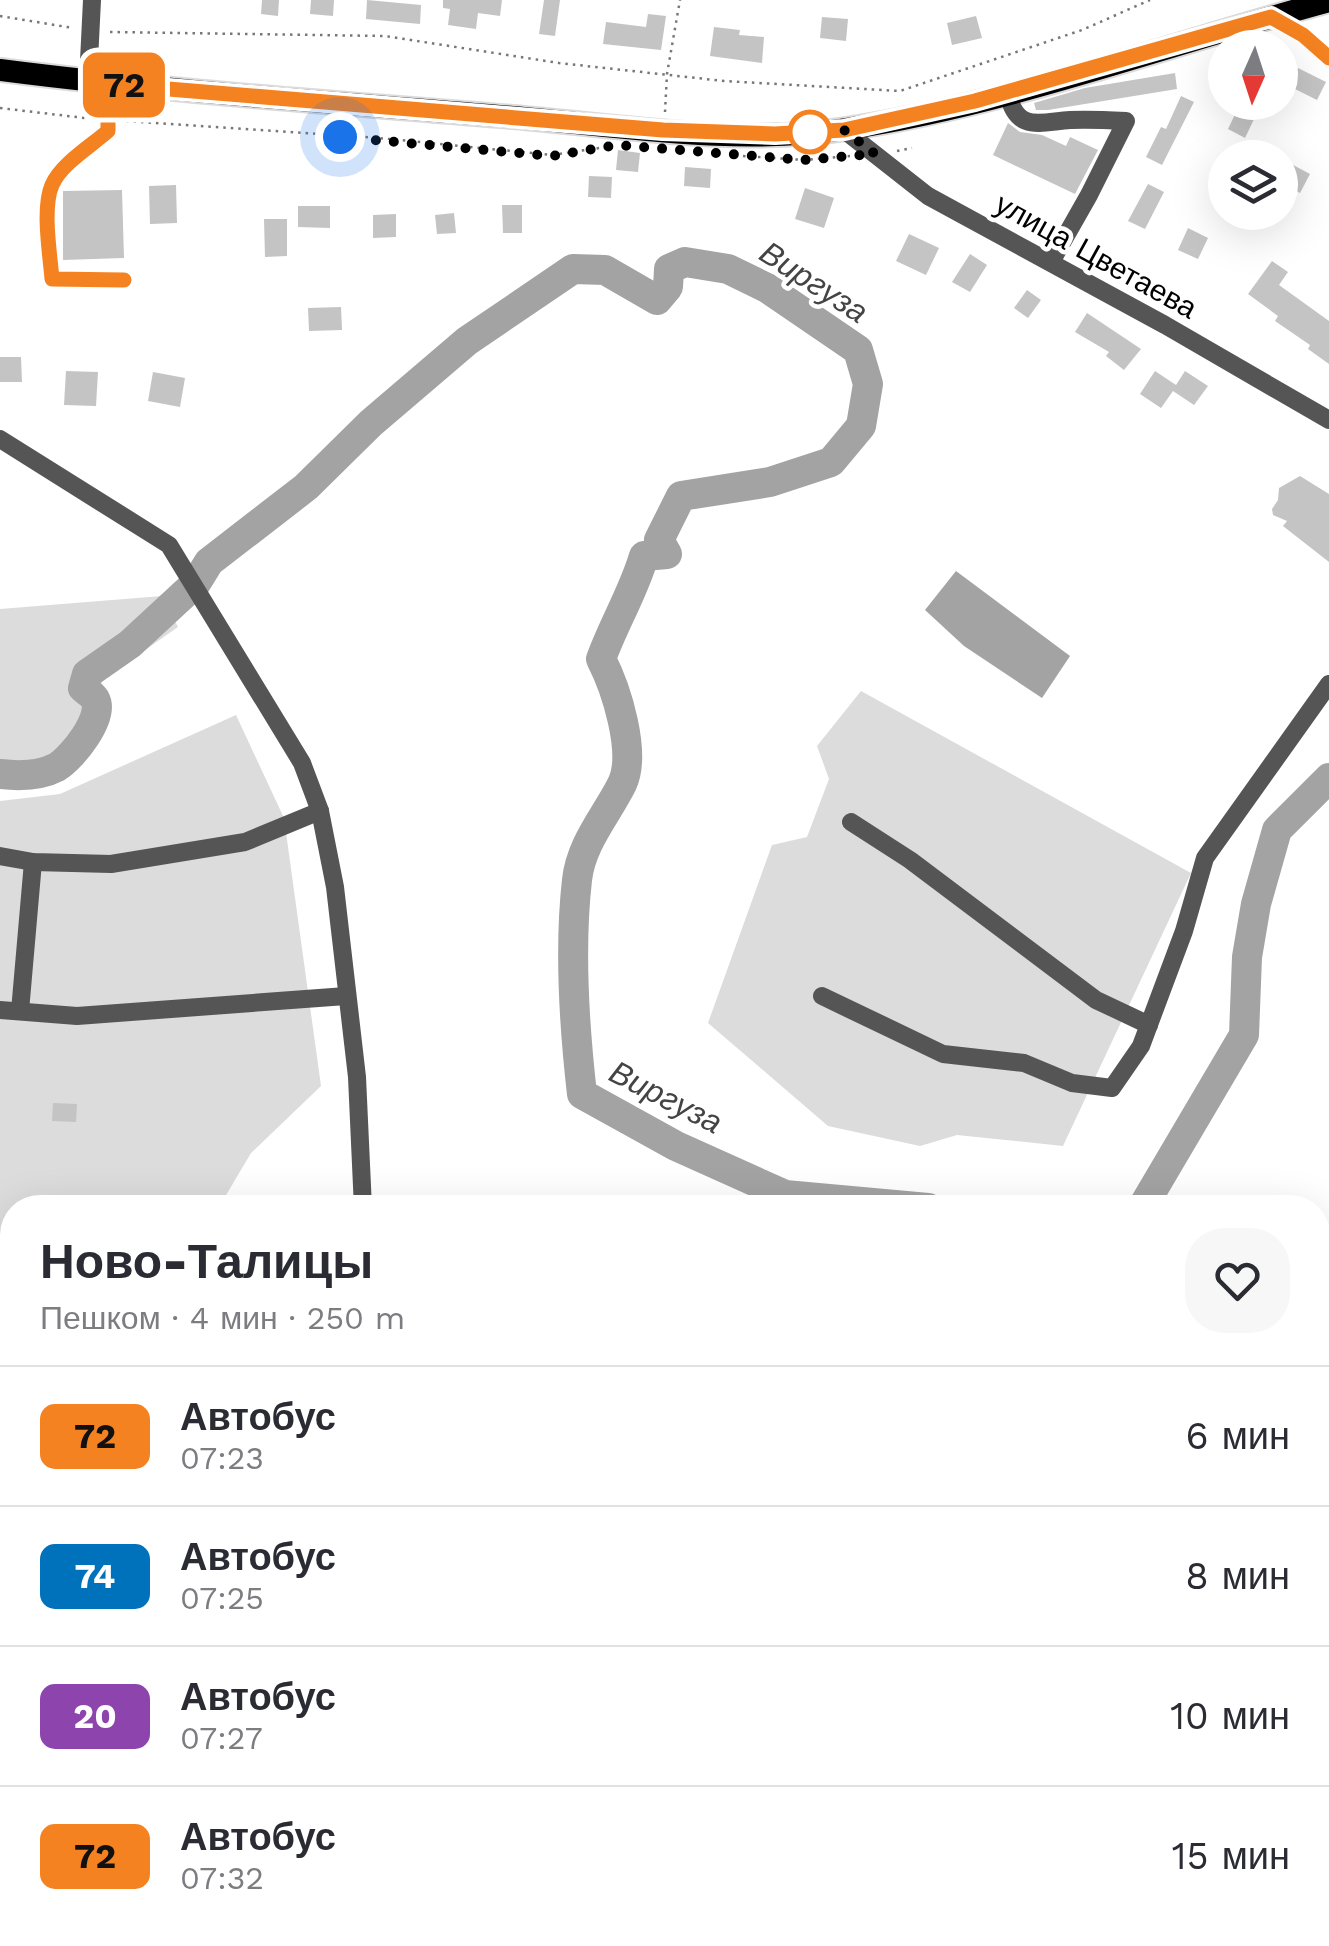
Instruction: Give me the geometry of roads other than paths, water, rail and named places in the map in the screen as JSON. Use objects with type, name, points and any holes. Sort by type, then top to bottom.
[{"type":"main road","points":[[0,70],[98,82],[663,130],[775,134],[844,130],[1008,94],[1269,8],[1329,2]]},
{"type":"street","points":[[92,0],[98,82],[108,131],[50,187],[52,279],[124,280]]},
{"type":"street","points":[[1269,8],[1329,58]]},
{"type":"street","points":[[1008,94],[1012,109],[1024,120],[1042,126],[1063,120],[1126,121],[1089,196],[1050,262]]},
{"type":"street","name":"улица Цветаева","points":[[844,130],[928,196],[1329,420]]},
{"type":"street","points":[[0,439],[169,546],[302,763],[320,811],[335,887],[357,1077],[362,1195]]},
{"type":"street","points":[[822,996],[943,1054],[1024,1063],[1072,1084],[1112,1088],[1141,1046],[1184,931],[1205,858],[1329,684]]},
{"type":"street","points":[[0,856],[33,862],[111,864],[244,842],[320,811]]},
{"type":"street","points":[[850,822],[910,860],[1096,1000],[1149,1025]]},
{"type":"street","points":[[20,1012],[33,862]]},
{"type":"street","points":[[0,1010],[77,1016],[346,996]]},
{"type":"waterway","name":"Виргуза","points":[[0,774],[36,774],[63,762],[85,736],[95,716],[95,699],[83,688],[87,674],[130,644],[196,583],[209,562],[306,487],[371,423],[467,341],[573,269],[605,270],[657,300],[668,287],[669,269],[685,262],[728,269],[767,288],[858,350],[868,384],[861,426],[831,462],[770,482],[681,496],[659,540],[667,554],[644,556],[601,659],[613,686],[626,738],[626,771],[579,867],[573,933],[574,987],[582,1094],[676,1146],[785,1195]]},
{"type":"waterway","name":"Виргуза","points":[[1150,1195],[1244,1035],[1247,957],[1256,904],[1277,830],[1329,778]]}]
